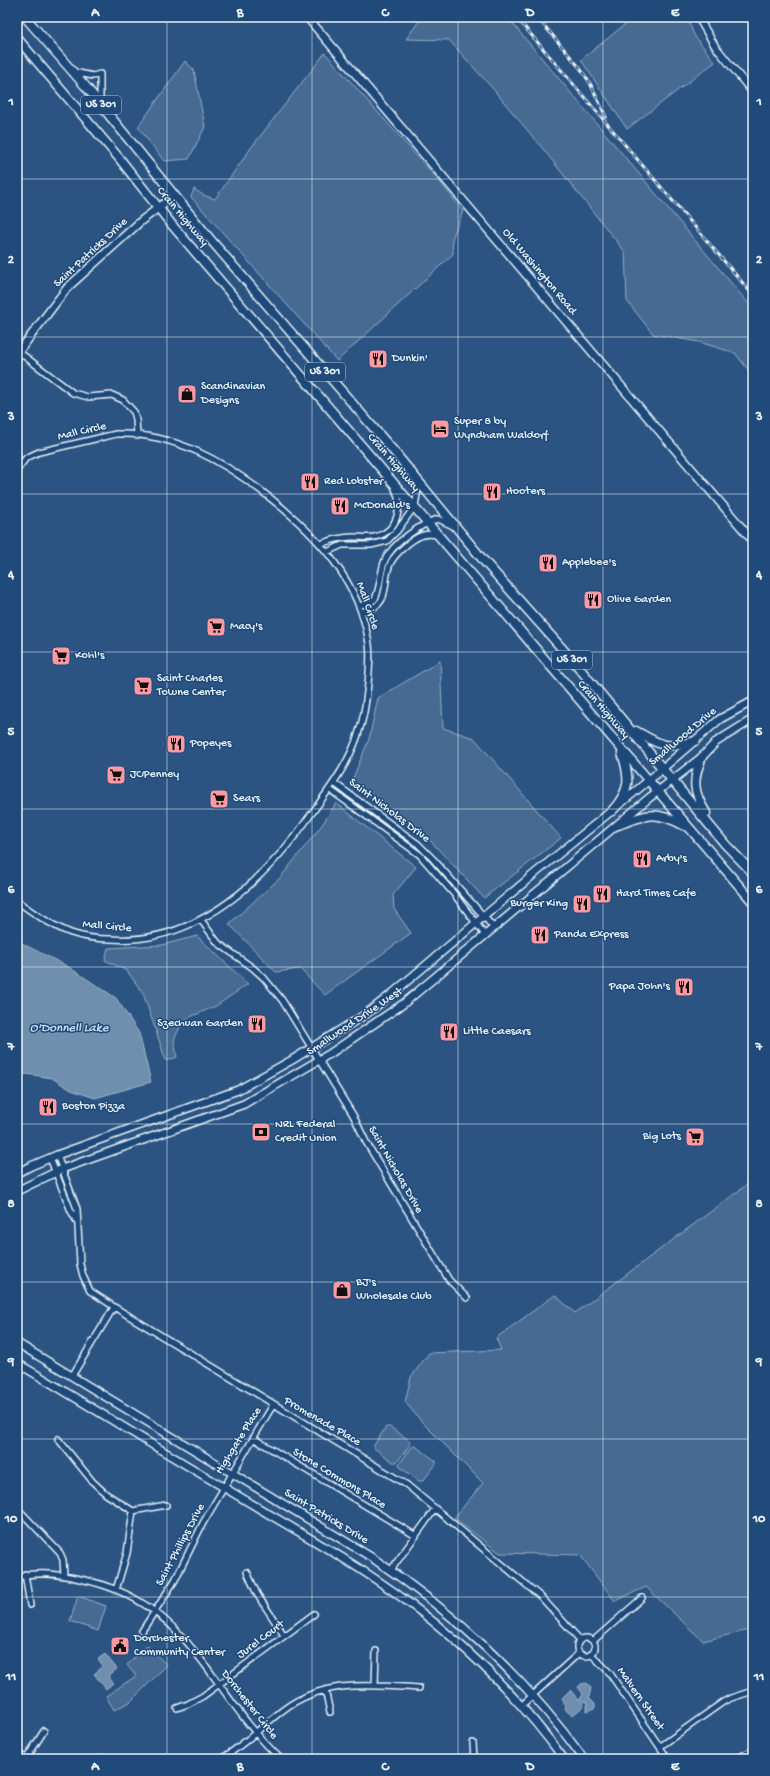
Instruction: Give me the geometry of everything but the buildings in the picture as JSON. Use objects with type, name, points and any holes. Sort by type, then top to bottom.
[{"type":"highway","name":"Crain Highway","points":[[25,17],[100,104],[174,196],[629,728],[716,832],[753,873]]},
{"type":"highway","name":"Crain Highway","points":[[17,38],[119,158],[159,208],[753,902]]},
{"type":"highway","points":[[629,728],[649,740],[665,746],[674,746],[695,741]]},
{"type":"highway","points":[[612,811],[624,797],[627,787],[626,768],[620,748]]},
{"type":"highway","points":[[702,757],[696,773],[694,787],[700,803],[716,832]]},
{"type":"highway","points":[[618,825],[642,816],[655,814],[669,818],[689,828]]},
{"type":"main road","name":"Old Washington Road","points":[[307,17],[753,540]]},
{"type":"main road","name":"Saint Patricks Drive","points":[[18,353],[67,288],[141,220],[174,196]]},
{"type":"main road","name":"Smallwood Drive","points":[[648,781],[720,719],[753,701]]},
{"type":"main road","name":"Smallwood Drive","points":[[658,792],[702,757],[716,742],[753,719]]},
{"type":"main road","name":"Smallwood Drive West","points":[[17,1173],[54,1156],[238,1090],[312,1048],[366,1014],[382,1002],[648,781]]},
{"type":"main road","name":"Smallwood Drive West","points":[[17,1191],[59,1171],[244,1104],[319,1061],[403,1004],[658,792]]},
{"type":"main road","name":"Saint Patricks Drive","points":[[17,1343],[391,1570],[458,1621],[495,1654],[532,1694],[584,1759]]},
{"type":"main road","points":[[17,1363],[351,1563],[408,1602],[466,1650],[521,1706],[564,1759]]},
{"type":"street","points":[[698,17],[715,46],[753,93]]},
{"type":"street","points":[[73,72],[84,75],[100,74],[100,104]]},
{"type":"street","points":[[18,353],[73,392],[88,396],[112,395],[123,400],[134,412],[137,436]]},
{"type":"street","name":"Mall Circle","points":[[17,470],[26,458],[39,452],[116,434],[163,439],[189,447],[242,476],[301,523],[320,544],[349,582],[361,612],[367,633],[370,653],[364,709],[360,729],[354,745],[334,783],[287,846],[246,890],[201,920],[176,931],[149,938],[121,940],[100,939],[70,932],[39,916],[17,901]]},
{"type":"street","points":[[320,544],[334,539],[380,536],[392,527],[398,512],[399,502],[398,495],[388,476]]},
{"type":"street","points":[[327,552],[342,545],[371,545],[386,541],[397,531],[415,506],[419,482]]},
{"type":"street","points":[[359,606],[375,599],[384,562],[391,551],[400,542],[428,522],[438,519],[448,523],[462,533]]},
{"type":"street","points":[[361,612],[376,607],[381,601],[385,594],[391,563],[398,552],[420,535],[429,533],[438,535]]},
{"type":"street","name":"Saint Nicholas Drive","points":[[334,783],[418,844],[494,928]]},
{"type":"street","name":"Saint Nicholas Drive","points":[[329,789],[420,855],[477,922],[486,935]]},
{"type":"street","points":[[201,920],[218,944],[253,968],[272,987],[312,1048]]},
{"type":"street","name":"Saint Nicholas Drive","points":[[312,1048],[353,1115],[374,1155],[449,1280],[467,1298]]},
{"type":"street","name":"Promenade Place","points":[[54,1156],[71,1210],[78,1223],[80,1264],[85,1281],[90,1291],[273,1405],[407,1485],[541,1597],[580,1640]]},
{"type":"street","points":[[72,1376],[114,1307]]},
{"type":"street","name":"Highgate Place","points":[[222,1487],[273,1405]]},
{"type":"street","name":"Stone Commons Place","points":[[253,1438],[416,1536]]},
{"type":"street","points":[[58,1439],[93,1482],[106,1494],[133,1511],[166,1504]]},
{"type":"street","name":"Saint Phillips Drive","points":[[142,1631],[175,1580],[222,1487]]},
{"type":"street","points":[[17,1508],[60,1553],[63,1560],[64,1576]]},
{"type":"street","points":[[391,1570],[435,1509]]},
{"type":"street","points":[[116,1590],[127,1552],[133,1511]]},
{"type":"street","points":[[247,1572],[257,1594],[284,1635]]},
{"type":"street","name":"Dorchester Circle","points":[[17,1577],[25,1574],[46,1573],[91,1581],[116,1590],[155,1611],[170,1623],[189,1643],[256,1733],[281,1759]]},
{"type":"street","points":[[25,1574],[30,1605]]},
{"type":"street","points":[[593,1641],[642,1598]]},
{"type":"street","name":"Jurel Court","points":[[177,1708],[192,1702],[220,1684],[314,1614]]},
{"type":"street","points":[[585,1637],[593,1641],[595,1646],[592,1654],[584,1655],[579,1653],[577,1645],[580,1640],[585,1637]]},
{"type":"street","points":[[375,1686],[376,1650]]},
{"type":"street","points":[[521,1706],[532,1694],[579,1653]]},
{"type":"street","name":"Malvern Street","points":[[592,1654],[609,1672],[668,1759]]},
{"type":"street","points":[[222,1759],[295,1702],[325,1690],[343,1686],[419,1688]]},
{"type":"street","points":[[325,1690],[330,1712]]},
{"type":"street","points":[[660,1746],[723,1702],[753,1691]]},
{"type":"street","points":[[17,1753],[26,1759],[44,1730]]},
{"type":"street","points":[[473,1743],[474,1759]]},
{"type":"street","points":[[736,1759],[753,1750]]},
{"type":"shaded area","points":[[422,17],[507,17],[753,309],[753,376],[735,353],[699,342],[653,334],[627,301],[625,252],[493,89],[449,40],[406,39]]},
{"type":"shaded area","points":[[634,17],[687,17],[694,35],[715,62],[627,129],[581,60]]},
{"type":"shaded area","points":[[325,53],[441,183],[463,211],[452,239],[453,254],[337,361],[191,197],[194,189],[203,195],[215,199],[251,148]]},
{"type":"shaded area","points":[[185,61],[194,70],[205,127],[189,159],[164,161],[138,127]]},
{"type":"shaded area","points":[[440,661],[443,728],[474,738],[561,838],[484,898],[423,833],[351,783],[369,739],[378,698]]},
{"type":"shaded area","points":[[336,803],[416,867],[393,895],[394,909],[411,933],[325,995],[300,969],[276,972],[229,924],[280,878],[322,825]]},
{"type":"shaded area","points":[[197,936],[248,984],[216,1006],[183,1020],[174,1040],[177,1057],[166,1061],[143,993],[127,971],[105,960],[108,948],[162,945]]},
{"type":"shaded area","points":[[753,1180],[753,1629],[703,1641],[646,1587],[615,1601],[580,1555],[500,1553],[454,1518],[483,1483],[421,1421],[405,1402],[411,1377],[429,1353],[501,1350],[496,1338],[555,1295],[575,1313]]},
{"type":"shaded area","points":[[386,1427],[390,1427],[409,1440],[410,1445],[397,1462],[393,1462],[374,1448],[374,1445]]},
{"type":"shaded area","points":[[415,1446],[436,1461],[436,1464],[423,1481],[419,1481],[400,1467],[399,1464],[412,1447]]},
{"type":"shaded area","points":[[78,1596],[106,1606],[98,1631],[70,1621]]},
{"type":"shaded area","points":[[147,1646],[167,1665],[130,1702],[114,1710],[106,1696],[136,1676],[127,1665]]},
{"type":"water","name":"O'Donnell Lake","points":[[17,941],[67,966],[116,998],[139,1033],[151,1082],[95,1098],[71,1090],[52,1078],[26,1074],[17,1076]]},
{"type":"water","points":[[105,1654],[117,1669],[108,1676],[113,1683],[106,1689],[94,1674],[103,1666],[98,1659]]},
{"type":"water","points":[[587,1683],[591,1688],[589,1698],[595,1704],[595,1708],[587,1711],[587,1703],[583,1701],[582,1703],[584,1706],[573,1715],[569,1713],[565,1709],[562,1698],[570,1690],[579,1700],[583,1694],[578,1687],[581,1684]]},
{"type":"railway","points":[[516,17],[753,295]]},
{"type":"railway","points":[[537,17],[580,68],[590,83],[606,117]]},
{"type":"place","name":"Dunkin'","points":[[378,359]]},
{"type":"place","name":"Scandinavian Designs","points":[[187,394]]},
{"type":"place","name":"Super 8 by Wyndham Waldorf","points":[[440,429]]},
{"type":"place","name":"Red Lobster","points":[[310,482]]},
{"type":"place","name":"Hooters","points":[[492,492]]},
{"type":"place","name":"McDonald's","points":[[340,506]]},
{"type":"place","name":"Applebee's","points":[[548,563]]},
{"type":"place","name":"Olive Garden","points":[[593,600]]},
{"type":"place","name":"Macy's","points":[[216,627]]},
{"type":"place","name":"Kohl's","points":[[61,656]]},
{"type":"place","name":"Saint Charles Towne Center","points":[[143,686]]},
{"type":"place","name":"Popeyes","points":[[176,744]]},
{"type":"place","name":"JCPenney","points":[[116,775]]},
{"type":"place","name":"Sears","points":[[219,799]]},
{"type":"place","name":"Arby's","points":[[642,859]]},
{"type":"place","name":"Hard Times Cafe","points":[[602,894]]},
{"type":"place","name":"Burger King","points":[[582,904]]},
{"type":"place","name":"Panda Express","points":[[540,935]]},
{"type":"place","name":"Papa John's","points":[[684,987]]},
{"type":"place","name":"Szechuan Garden","points":[[257,1024]]},
{"type":"place","name":"Little Caesars","points":[[449,1032]]},
{"type":"place","name":"Boston Pizza","points":[[48,1107]]},
{"type":"place","name":"NRL Federal Credit Union","points":[[261,1132]]},
{"type":"place","name":"Big Lots","points":[[695,1137]]},
{"type":"place","name":"BJ's Wholesale Club","points":[[342,1290]]},
{"type":"place","name":"Dorchester Community Center","points":[[120,1646]]}]
